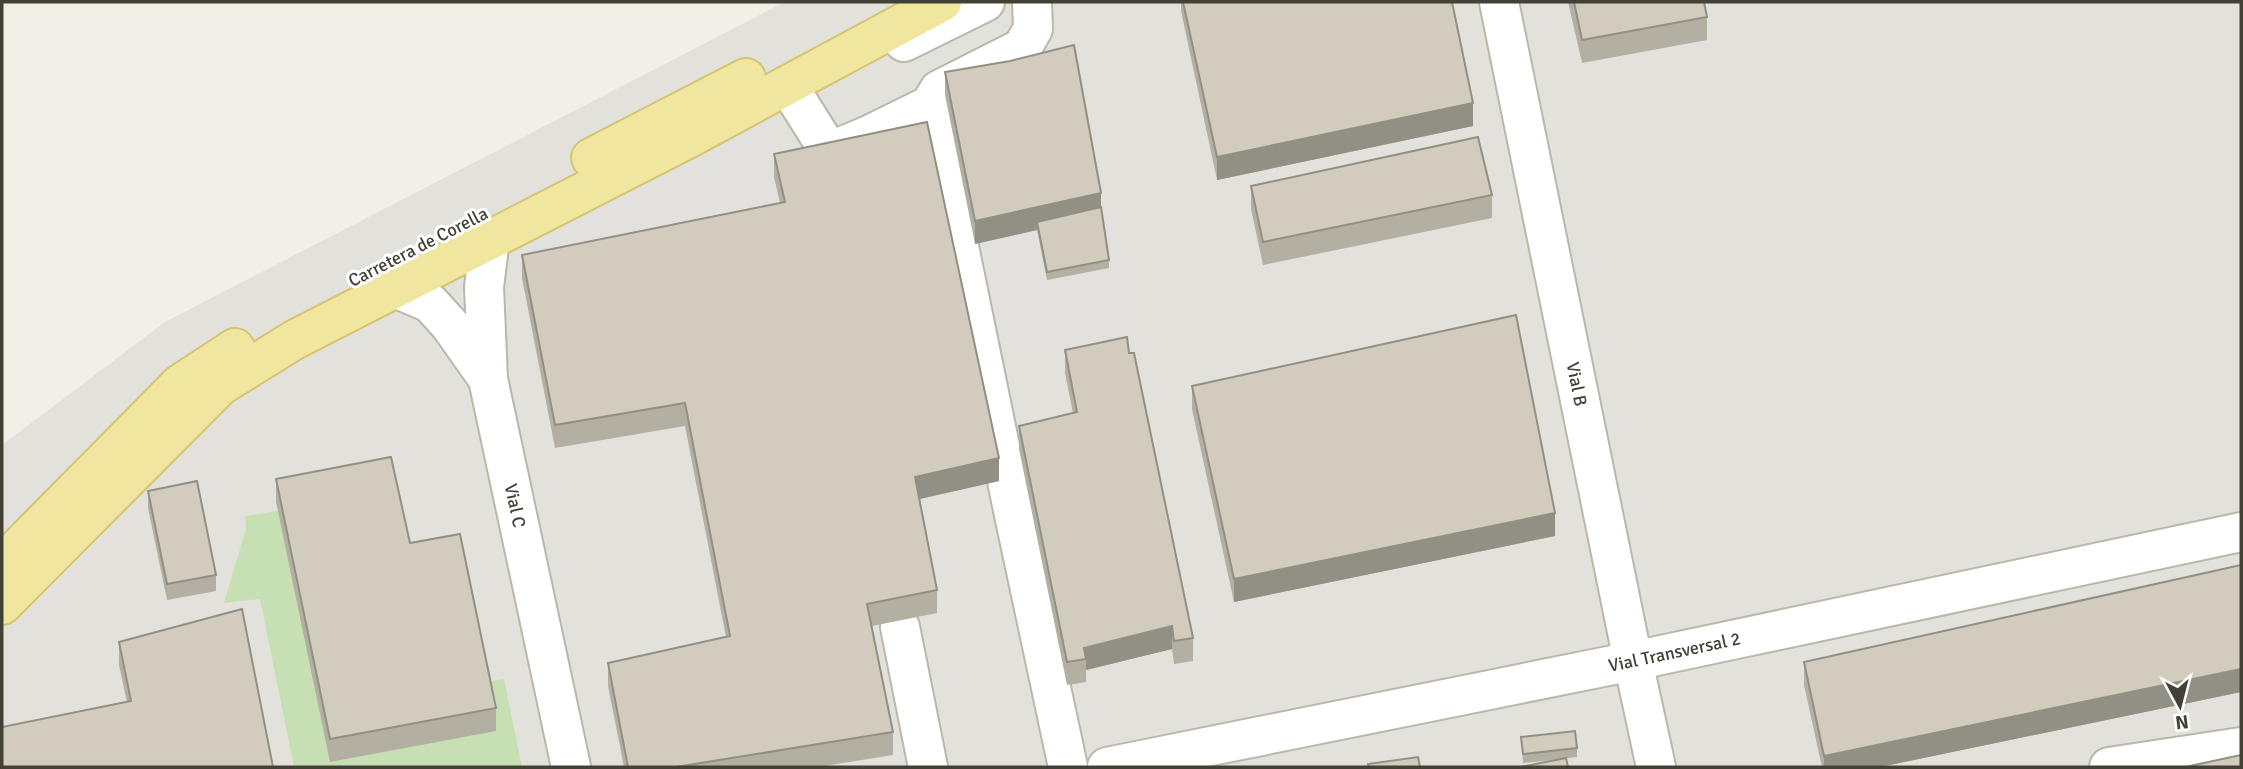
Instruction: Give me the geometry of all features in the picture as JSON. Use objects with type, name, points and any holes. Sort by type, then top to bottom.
[{"type":"main road","name":"Carretera de Corella","points":[[2,564],[180,384],[292,311],[800,50],[886,2]]},
{"type":"main road","name":"Carretera de Corella","points":[[2,605],[220,386],[294,341],[689,138],[942,2]]},
{"type":"street","name":"Carretera de Corella","points":[[689,138],[773,108],[985,2]]},
{"type":"street","points":[[795,97],[818,156],[930,105],[939,90],[1022,48],[1033,29],[1032,2]]},
{"type":"street","name":"Vial B","points":[[1499,2],[1656,767]]},
{"type":"street","points":[[930,105],[1068,767]]},
{"type":"street","name":"Vial C","points":[[490,239],[484,287],[488,379],[572,767]]},
{"type":"street","points":[[395,288],[430,303],[450,325],[488,379]]},
{"type":"street","name":"Vial Transversal 2","points":[[1107,767],[1633,661],[2241,532]]},
{"type":"street","points":[[900,627],[928,767]]},
{"type":"street","points":[[2109,767],[2241,747]]},
{"type":"shaded area","points":[[785,2],[2241,2],[2241,767],[2,767],[2,445],[165,322]]},
{"type":"shaded area","points":[[756,128],[774,177],[785,225],[522,278],[517,243]]},
{"type":"shaded area","points":[[1112,214],[1133,329],[997,357],[975,244],[1037,230],[1047,280],[1109,268],[1101,216]]},
{"type":"green space","points":[[278,511],[486,682],[504,679],[522,767],[294,767],[260,599],[224,603],[246,528],[245,516]]},
{"type":"building","points":[[1183,2],[1452,2],[1473,103],[1217,157]]},
{"type":"building","points":[[1574,2],[1704,2],[1707,17],[1582,40]]},
{"type":"building","points":[[1074,45],[1101,193],[975,221],[945,72],[1010,61]]},
{"type":"building","points":[[927,122],[999,458],[915,477],[937,590],[867,604],[893,732],[676,767],[628,767],[608,663],[730,636],[685,403],[555,425],[522,255],[785,202],[774,154]]},
{"type":"building","points":[[1478,137],[1492,195],[1263,242],[1251,186]]},
{"type":"building","points":[[1101,207],[1109,260],[1047,272],[1037,222]]},
{"type":"building","points":[[1516,315],[1555,513],[1234,579],[1192,386]]},
{"type":"building","points":[[1127,337],[1129,353],[1134,353],[1193,638],[1174,641],[1172,626],[1084,648],[1086,659],[1067,662],[1019,426],[1077,412],[1065,350]]},
{"type":"building","points":[[391,457],[410,543],[460,534],[496,708],[330,739],[276,479]]},
{"type":"building","points":[[197,481],[216,575],[167,584],[148,491]]},
{"type":"building","points":[[2241,565],[2241,669],[1824,756],[1804,662]]},
{"type":"building","points":[[242,609],[273,767],[2,767],[2,727],[131,701],[119,642]]},
{"type":"building","points":[[1575,731],[1577,748],[1523,754],[1521,737]]},
{"type":"building","points":[[2241,755],[2241,767],[2185,767]]},
{"type":"building","points":[[1418,757],[1420,767],[1369,767],[1368,764]]},
{"type":"building","points":[[1566,758],[1568,767],[1520,767]]}]
